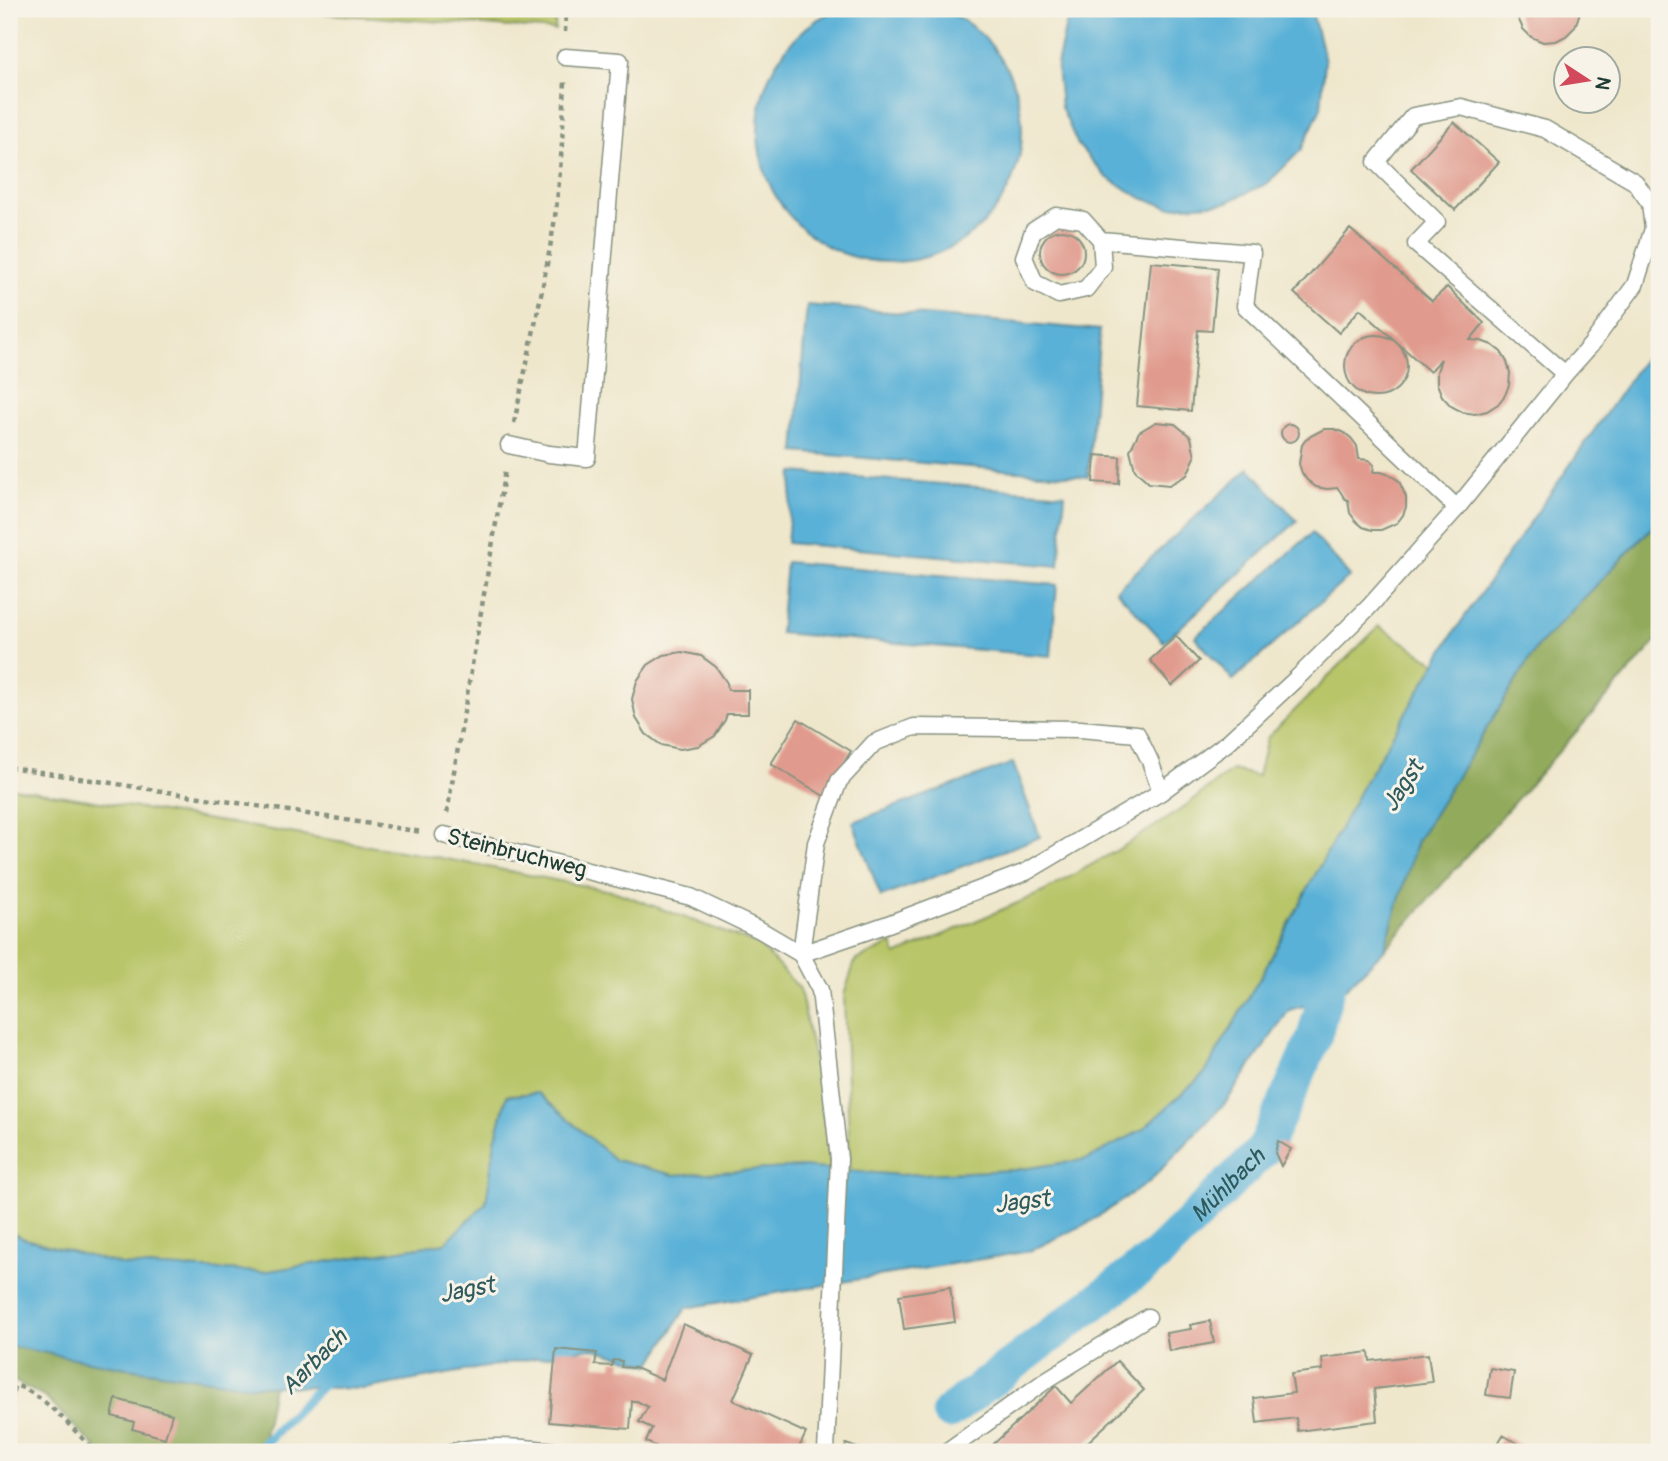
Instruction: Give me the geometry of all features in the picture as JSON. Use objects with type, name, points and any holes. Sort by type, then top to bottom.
[{"type":"lane","points":[[509,445],[549,454],[587,458],[620,61],[565,57]]},
{"type":"lane","points":[[801,954],[1026,872],[1161,792],[1227,743],[1369,607],[1457,508],[1591,345],[1635,285],[1653,229],[1654,198],[1635,182],[1545,129],[1461,107],[1413,116],[1376,162],[1437,222],[1416,244],[1565,374]]},
{"type":"lane","points":[[1101,240],[1103,267],[1086,289],[1059,295],[1035,283],[1024,257],[1033,231],[1056,216],[1083,220],[1101,240],[1252,253],[1245,306],[1457,508]]},
{"type":"lane","points":[[826,1452],[839,1159],[820,990],[801,954],[816,843],[839,781],[874,743],[914,727],[1080,729],[1137,734],[1161,792]]},
{"type":"lane","name":"Steinbruchweg","points":[[444,835],[691,897],[760,930],[801,954]]},
{"type":"lane","points":[[946,1452],[1048,1379],[1148,1317]]},
{"type":"lane","points":[[451,1452],[465,1449],[533,1448],[568,1452]]},
{"type":"path","name":"Steinbruchweg","points":[[9,767],[444,835]]},
{"type":"path","points":[[9,1383],[45,1403],[96,1452]]},
{"type":"green space","points":[[290,9],[556,9],[555,30]]},
{"type":"green space","points":[[1659,520],[1659,638],[1384,950],[1417,841],[1537,647]]},
{"type":"green space","points":[[1379,626],[1436,663],[1363,785],[1264,971],[1205,1073],[1142,1130],[1088,1159],[1015,1170],[900,1175],[850,1171],[844,995],[855,961],[892,943],[896,955],[1043,892],[1119,849],[1180,810],[1232,770],[1258,776],[1267,738]]},
{"type":"green space","points":[[9,787],[436,857],[616,892],[759,945],[800,989],[817,1075],[831,1170],[801,1167],[674,1175],[615,1160],[538,1093],[507,1095],[495,1141],[486,1203],[445,1243],[262,1272],[122,1265],[25,1239],[9,1232]]},
{"type":"green space","points":[[9,1346],[121,1367],[245,1385],[273,1386],[261,1452],[100,1452],[46,1398],[9,1378]]},
{"type":"water","points":[[890,-2],[916,1],[940,8],[974,28],[992,46],[1012,80],[1019,104],[1022,130],[1019,156],[1012,180],[992,214],[974,232],[940,252],[916,259],[890,262],[864,259],[840,252],[806,232],[788,214],[768,180],[761,156],[758,130],[761,104],[768,80],[788,46],[806,28],[840,8],[864,1]]},
{"type":"water","points":[[1075,9],[1308,9],[1313,16],[1325,61],[1321,108],[1301,150],[1268,183],[1225,203],[1169,207],[1142,198],[1106,177],[1078,145],[1061,107],[1057,65],[1066,24]]},
{"type":"water","points":[[807,305],[1100,330],[1088,477],[795,452]]},
{"type":"water","name":"Jagst","points":[[1659,337],[1659,520],[1537,647],[1417,841],[1384,950],[1338,996],[1289,1010],[1226,1102],[1149,1182],[1090,1222],[1030,1251],[686,1308],[650,1365],[591,1348],[364,1389],[245,1385],[121,1367],[9,1346],[9,1232],[25,1239],[122,1265],[262,1272],[445,1243],[486,1203],[495,1141],[507,1096],[538,1093],[615,1160],[674,1175],[801,1167],[900,1175],[1015,1170],[1088,1159],[1142,1130],[1205,1073],[1264,971],[1363,785],[1454,632]]},
{"type":"water","points":[[1249,468],[1297,521],[1164,642],[1116,590]]},
{"type":"water","points":[[793,472],[1065,494],[1059,566],[787,543]]},
{"type":"water","points":[[1312,533],[1350,576],[1233,680],[1195,637]]},
{"type":"water","points":[[786,562],[1057,585],[1051,656],[780,633]]},
{"type":"water","points":[[1013,763],[1040,837],[881,897],[853,822]]},
{"type":"building","points":[[1517,9],[1579,9],[1579,15],[1575,27],[1566,36],[1556,41],[1543,42],[1531,37],[1523,29]]},
{"type":"building","points":[[1454,122],[1499,162],[1455,210],[1411,169]]},
{"type":"building","points":[[1350,229],[1432,301],[1447,287],[1484,323],[1470,340],[1492,345],[1501,352],[1510,373],[1509,385],[1498,404],[1475,414],[1462,412],[1451,406],[1442,396],[1437,384],[1441,359],[1430,372],[1360,309],[1339,333],[1294,293]]},
{"type":"building","points":[[1062,230],[1077,237],[1084,252],[1077,267],[1062,274],[1047,267],[1040,252],[1047,237]]},
{"type":"building","points":[[1151,262],[1218,268],[1212,331],[1198,330],[1191,411],[1137,406]]},
{"type":"building","points":[[1370,335],[1382,335],[1398,344],[1405,354],[1405,378],[1398,388],[1382,397],[1370,397],[1359,392],[1350,383],[1345,372],[1345,360],[1350,349],[1359,340]]},
{"type":"building","points":[[1156,422],[1175,424],[1191,437],[1195,457],[1187,475],[1169,485],[1149,483],[1135,470],[1130,450],[1139,432]]},
{"type":"building","points":[[1290,424],[1296,427],[1299,433],[1296,439],[1290,442],[1284,439],[1281,433],[1284,427]]},
{"type":"building","points":[[1324,429],[1343,432],[1357,446],[1359,459],[1369,460],[1374,465],[1373,472],[1390,475],[1399,481],[1406,497],[1406,507],[1397,523],[1381,530],[1363,527],[1350,513],[1348,500],[1338,488],[1316,487],[1307,480],[1299,464],[1302,445],[1307,438]]},
{"type":"building","points":[[1095,455],[1120,457],[1119,484],[1093,482]]},
{"type":"building","points":[[1176,636],[1199,661],[1172,686],[1150,660]]},
{"type":"building","points":[[682,652],[701,656],[716,667],[727,683],[728,690],[748,690],[748,714],[727,714],[715,736],[698,746],[680,749],[661,745],[646,734],[636,718],[632,699],[637,681],[648,665],[664,655]]},
{"type":"building","points":[[798,719],[851,751],[824,796],[771,764]]},
{"type":"building","points":[[1278,1141],[1291,1149],[1281,1166],[1275,1153]]},
{"type":"building","points":[[950,1287],[955,1322],[904,1329],[899,1295]]},
{"type":"building","points":[[1210,1321],[1214,1343],[1169,1351],[1166,1333],[1191,1329],[1190,1325]]},
{"type":"building","points":[[683,1324],[753,1355],[733,1400],[806,1433],[797,1452],[701,1452],[694,1449],[693,1452],[668,1452],[646,1442],[652,1428],[639,1422],[648,1407],[637,1401],[632,1401],[630,1429],[549,1422],[556,1349],[597,1353],[595,1365],[612,1366],[613,1360],[622,1361],[621,1367],[635,1368],[662,1380]]},
{"type":"building","points":[[1369,1352],[1370,1361],[1428,1354],[1432,1382],[1374,1389],[1377,1421],[1298,1431],[1296,1418],[1257,1423],[1254,1398],[1294,1393],[1291,1374],[1323,1370],[1322,1358]]},
{"type":"building","points":[[1117,1361],[1144,1390],[1077,1452],[985,1452],[1056,1386],[1071,1403]]},
{"type":"building","points":[[1490,1368],[1514,1372],[1510,1398],[1486,1395]]},
{"type":"building","points":[[9,1386],[15,1388],[10,1409],[9,1409]]},
{"type":"building","points":[[116,1399],[172,1414],[165,1438],[132,1429],[134,1422],[112,1416]]},
{"type":"building","points":[[1503,1435],[1531,1451],[1531,1452],[1493,1452]]},
{"type":"building","points":[[846,1444],[868,1452],[844,1452]]},
{"type":"waterway","name":"Mühlbach","points":[[949,1412],[1155,1257],[1264,1149],[1314,1038],[1336,954]]},
{"type":"waterway","name":"Aarbach","points":[[255,1452],[329,1378]]}]
